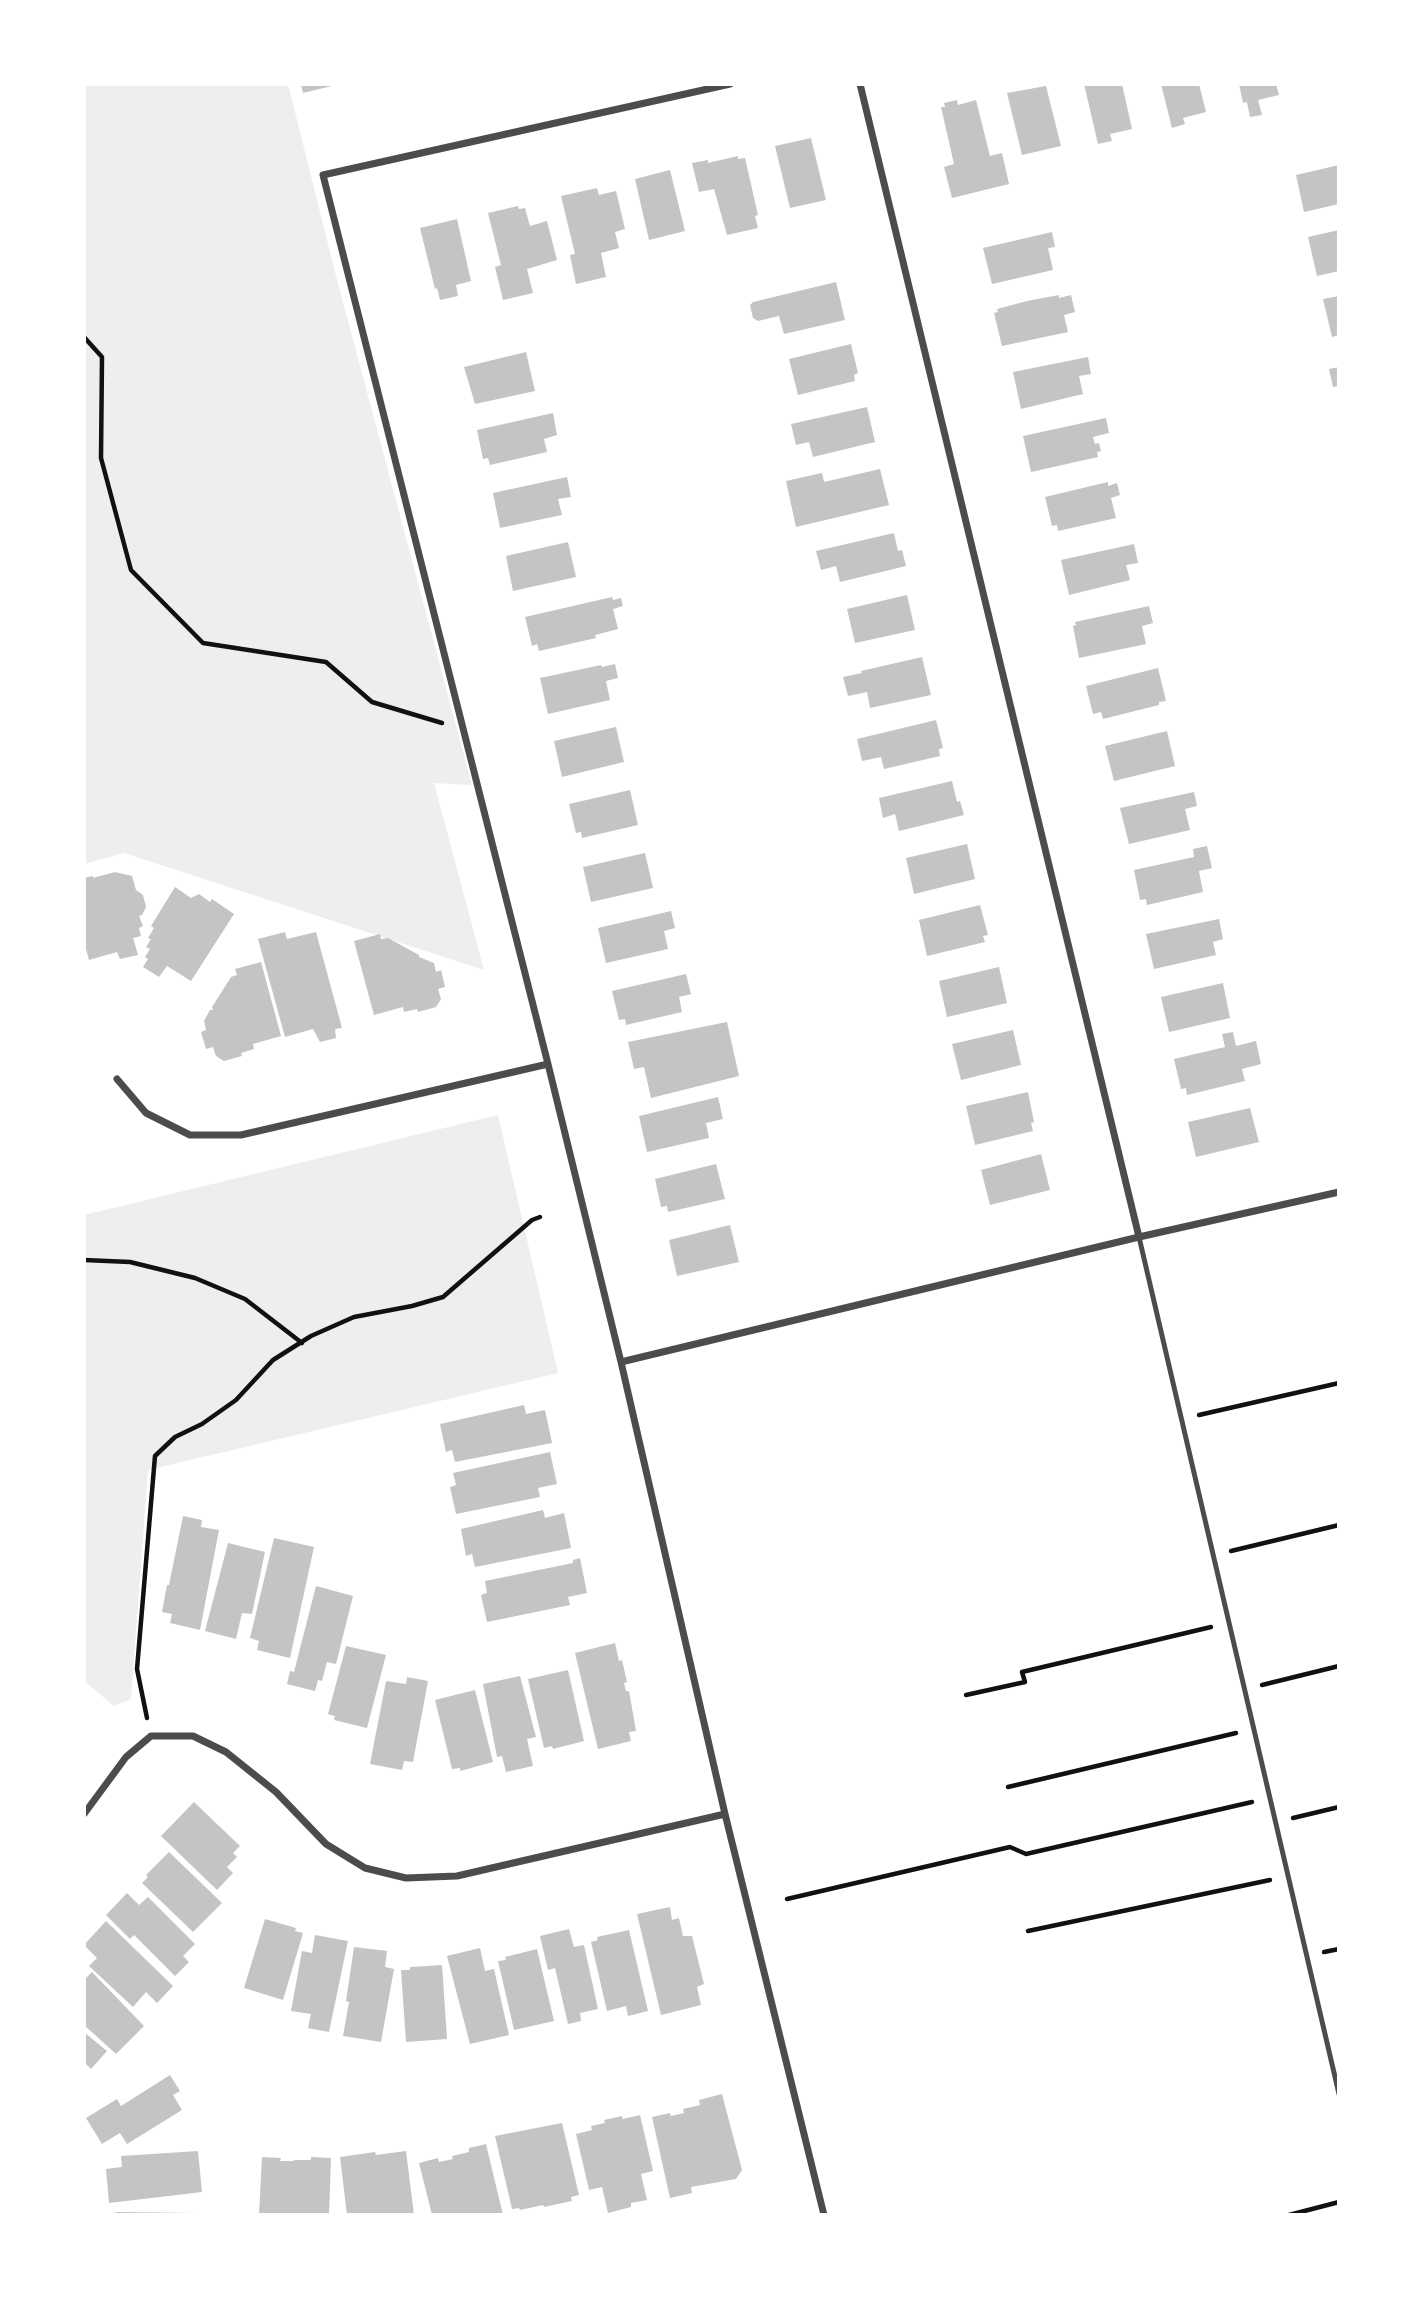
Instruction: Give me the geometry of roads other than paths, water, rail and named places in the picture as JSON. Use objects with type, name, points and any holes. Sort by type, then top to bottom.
[{"type":"street","points":[[730,84],[323,175],[548,1064],[621,1362],[725,1814],[824,2215]]},
{"type":"street","points":[[860,84],[1139,1237]]},
{"type":"street","points":[[117,1079],[146,1114],[190,1135],[241,1135],[548,1064]]},
{"type":"street","points":[[621,1362],[1139,1237],[1339,1192]]},
{"type":"street","points":[[84,1814],[126,1757],[151,1736],[193,1736],[226,1752],[276,1793],[326,1844],[366,1868],[406,1878],[457,1876],[725,1814]]},
{"type":"lane","points":[[1139,1237],[1339,2094]]}]
